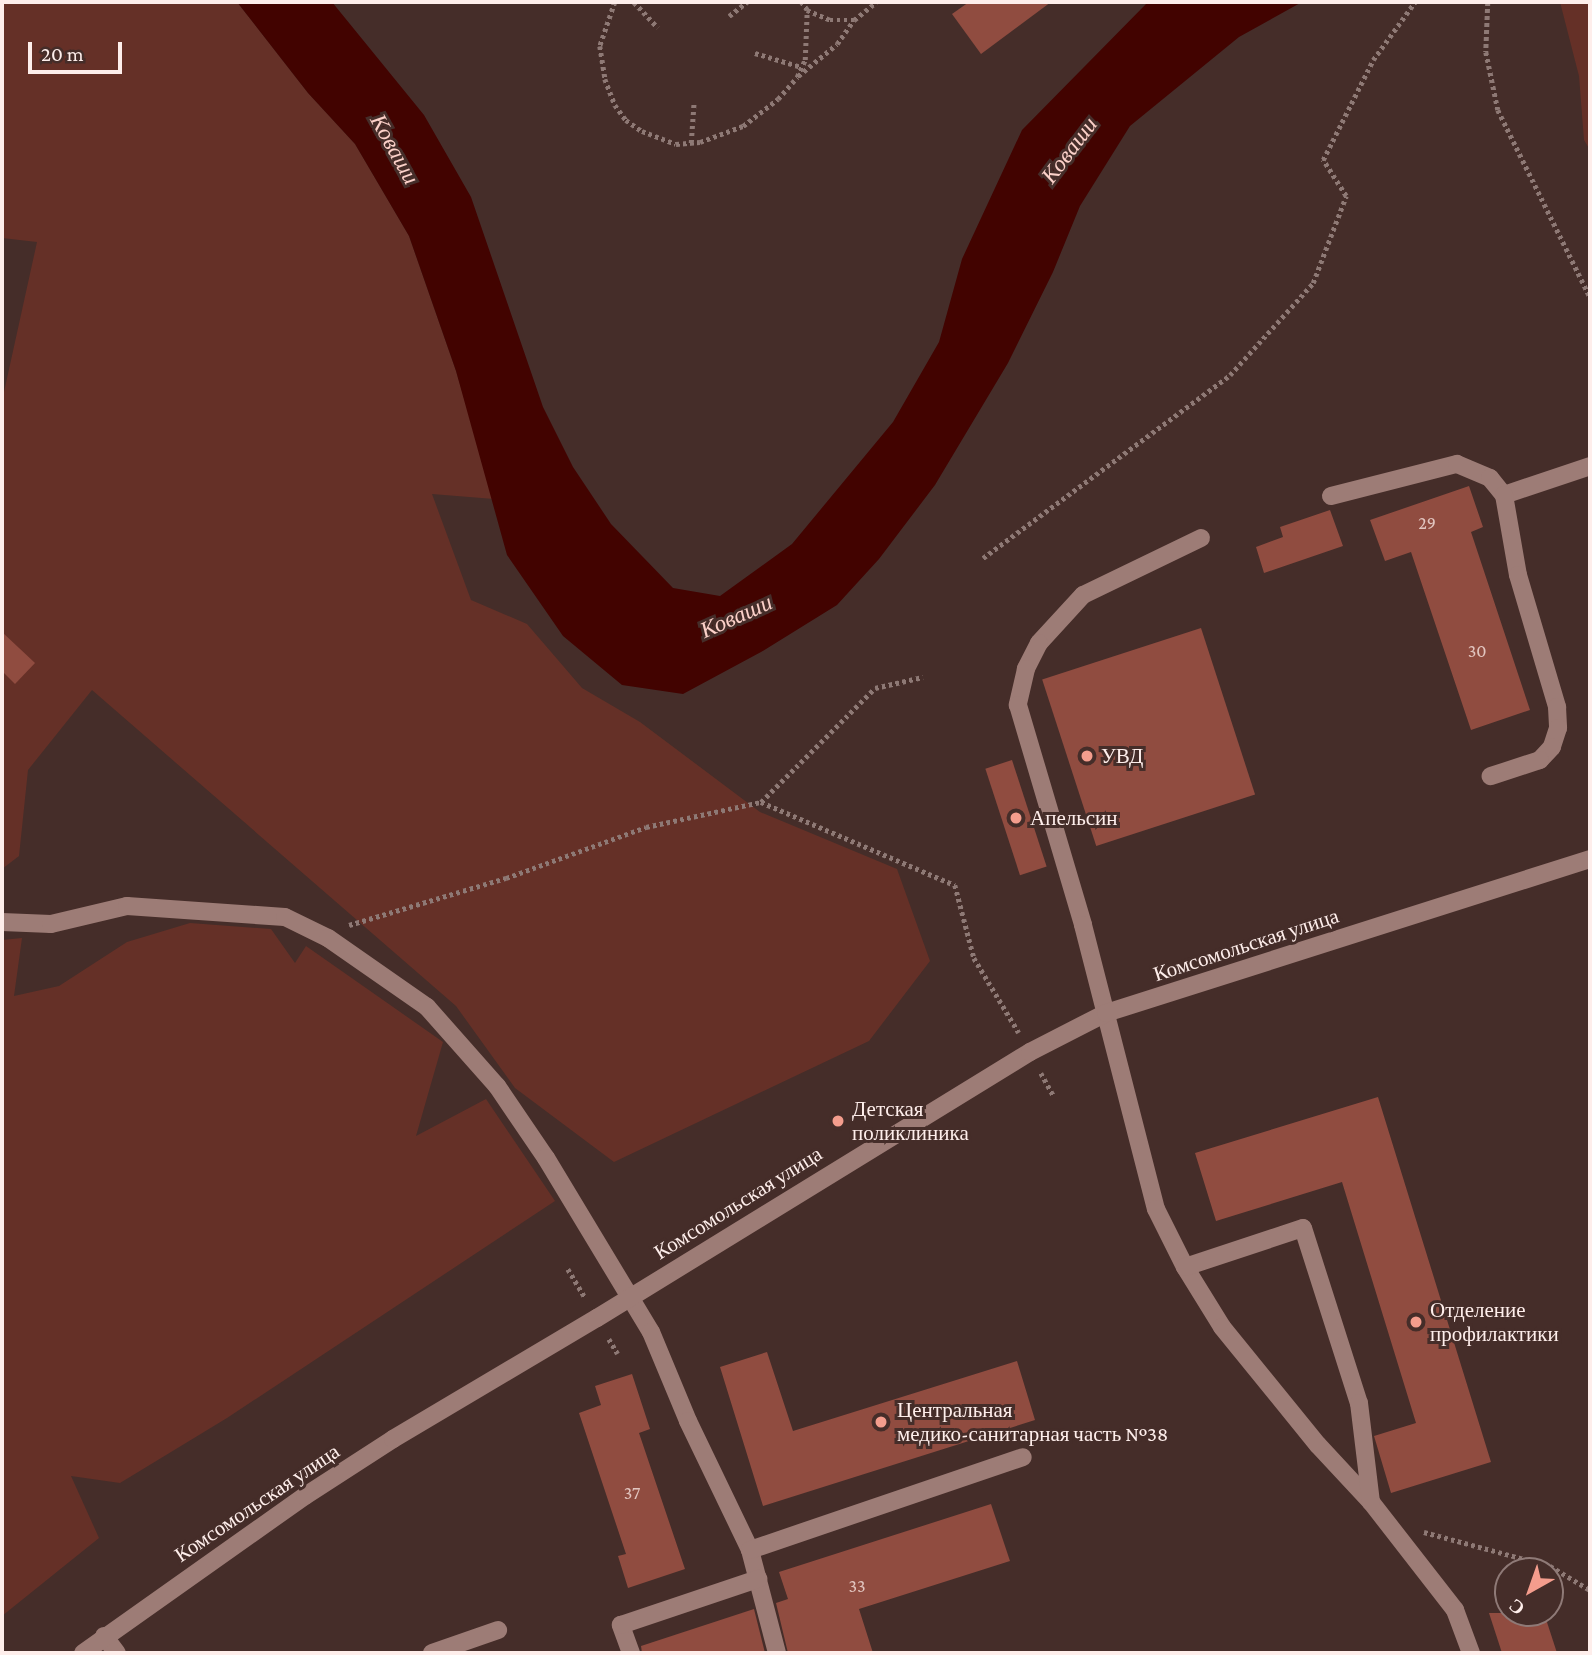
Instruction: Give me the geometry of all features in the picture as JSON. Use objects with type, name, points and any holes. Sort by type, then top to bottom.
[{"type":"street","points":[[1331,495],[1457,464],[1490,478],[1504,495],[1518,575],[1557,707],[1558,728],[1552,747],[1539,760],[1491,776]]},
{"type":"street","points":[[1504,495],[1590,466]]},
{"type":"street","points":[[1201,538],[1083,595],[1039,643],[1027,669],[1018,705],[1083,925],[1156,1209],[1185,1268],[1222,1327],[1264,1381],[1371,1502],[1455,1610],[1471,1653]]},
{"type":"street","name":"Комсомольская улица","points":[[83,1653],[393,1439],[632,1296],[994,1073],[1106,1013],[1590,859]]},
{"type":"street","points":[[2,922],[51,924],[127,906],[285,917],[328,938],[428,1007],[497,1086],[546,1158],[632,1296],[750,1550],[777,1653]]},
{"type":"street","points":[[1185,1268],[1303,1228],[1359,1403],[1371,1502]]},
{"type":"street","points":[[750,1550],[1023,1457]]},
{"type":"street","points":[[631,1653],[621,1625],[758,1579]]},
{"type":"street","points":[[432,1653],[498,1630]]},
{"type":"street","points":[[104,1636],[117,1653]]},
{"type":"path","points":[[615,2],[600,46],[605,79],[615,105],[626,120],[642,131],[676,144],[691,143],[743,126],[764,113],[797,77],[837,44],[854,20],[876,2]]},
{"type":"path","points":[[634,2],[658,28]]},
{"type":"path","points":[[729,16],[747,2]]},
{"type":"path","points":[[801,2],[807,10],[830,20],[854,20]]},
{"type":"path","points":[[984,558],[1230,375],[1313,283],[1346,196],[1323,160],[1373,60],[1415,2]]},
{"type":"path","points":[[1488,2],[1486,52],[1498,110],[1590,297]]},
{"type":"path","points":[[797,77],[805,60],[807,10]]},
{"type":"path","points":[[755,53],[801,67]]},
{"type":"path","points":[[691,143],[694,104]]},
{"type":"path","points":[[328,938],[346,926],[506,878],[646,827],[761,803],[875,688],[923,677]]},
{"type":"path","points":[[761,803],[955,885],[974,958],[1021,1036]]},
{"type":"path","points":[[1039,1070],[1054,1095]]},
{"type":"path","points":[[568,1269],[587,1300]]},
{"type":"path","points":[[609,1338],[618,1354]]},
{"type":"path","points":[[1386,1521],[1550,1566],[1590,1590]]},
{"type":"shaded area","points":[[2,2],[237,2],[308,93],[355,144],[409,236],[456,371],[494,499],[432,494],[471,600],[527,624],[582,688],[640,722],[760,812],[897,869],[930,961],[869,1041],[614,1162],[515,1088],[456,1006],[92,690],[28,770],[19,856],[2,869],[2,401],[37,242],[2,238]]},
{"type":"shaded area","points":[[1560,2],[1590,2],[1590,150],[1584,140],[1579,76]]},
{"type":"shaded area","points":[[190,923],[271,929],[295,963],[306,946],[443,1042],[416,1136],[486,1099],[555,1201],[227,1418],[120,1483],[71,1476],[99,1538],[2,1616],[2,940],[22,938],[14,996],[59,986],[127,942]]},
{"type":"water","name":"Коваши","points":[[237,2],[332,2],[424,115],[471,197],[543,407],[573,467],[611,524],[673,588],[720,596],[792,544],[893,422],[939,342],[962,259],[1022,130],[1148,2],[1302,2],[1239,37],[1130,126],[1080,206],[1053,272],[1008,363],[935,485],[879,559],[837,605],[761,652],[683,694],[622,685],[563,636],[507,555],[456,371],[409,236],[355,144],[308,93]]},
{"type":"building","points":[[969,2],[1051,2],[981,54],[952,14]]},
{"type":"building","points":[[1469,486],[1483,527],[1471,532],[1530,710],[1471,730],[1411,552],[1385,561],[1370,520]]},
{"type":"building","points":[[1330,510],[1343,546],[1264,573],[1256,547],[1283,537],[1280,527]]},
{"type":"building","points":[[1201,628],[1255,794],[1096,846],[1042,680]]},
{"type":"building","points":[[2,632],[35,663],[15,684],[2,671]]},
{"type":"building","name":"Апельсин","points":[[1012,760],[1047,867],[1020,875],[985,769]]},
{"type":"building","name":"Отделение профилактики","points":[[1378,1097],[1491,1462],[1391,1493],[1374,1436],[1416,1423],[1342,1182],[1216,1221],[1195,1153]]},
{"type":"building","points":[[767,1352],[793,1431],[1017,1361],[1035,1420],[763,1506],[720,1367]]},
{"type":"building","points":[[632,1374],[650,1429],[639,1433],[685,1569],[628,1588],[618,1556],[626,1554],[579,1413],[601,1405],[595,1386]]},
{"type":"building","points":[[991,1504],[1010,1561],[859,1609],[873,1653],[788,1653],[776,1603],[788,1599],[779,1572]]},
{"type":"building","points":[[754,1609],[765,1653],[642,1653],[641,1646]]},
{"type":"building","points":[[1489,1613],[1494,1613],[1494,1627],[1549,1627],[1557,1653],[1502,1653]]},
{"type":"place","name":"УВД","points":[[1087,756]]},
{"type":"place","name":"Апельсин","points":[[1016,818]]},
{"type":"place","name":"Детская поликлиника","points":[[838,1121]]},
{"type":"place","name":"Отделение профилактики","points":[[1416,1322]]},
{"type":"place","name":"Центральная медико-санитарная часть №38","points":[[881,1422]]}]
